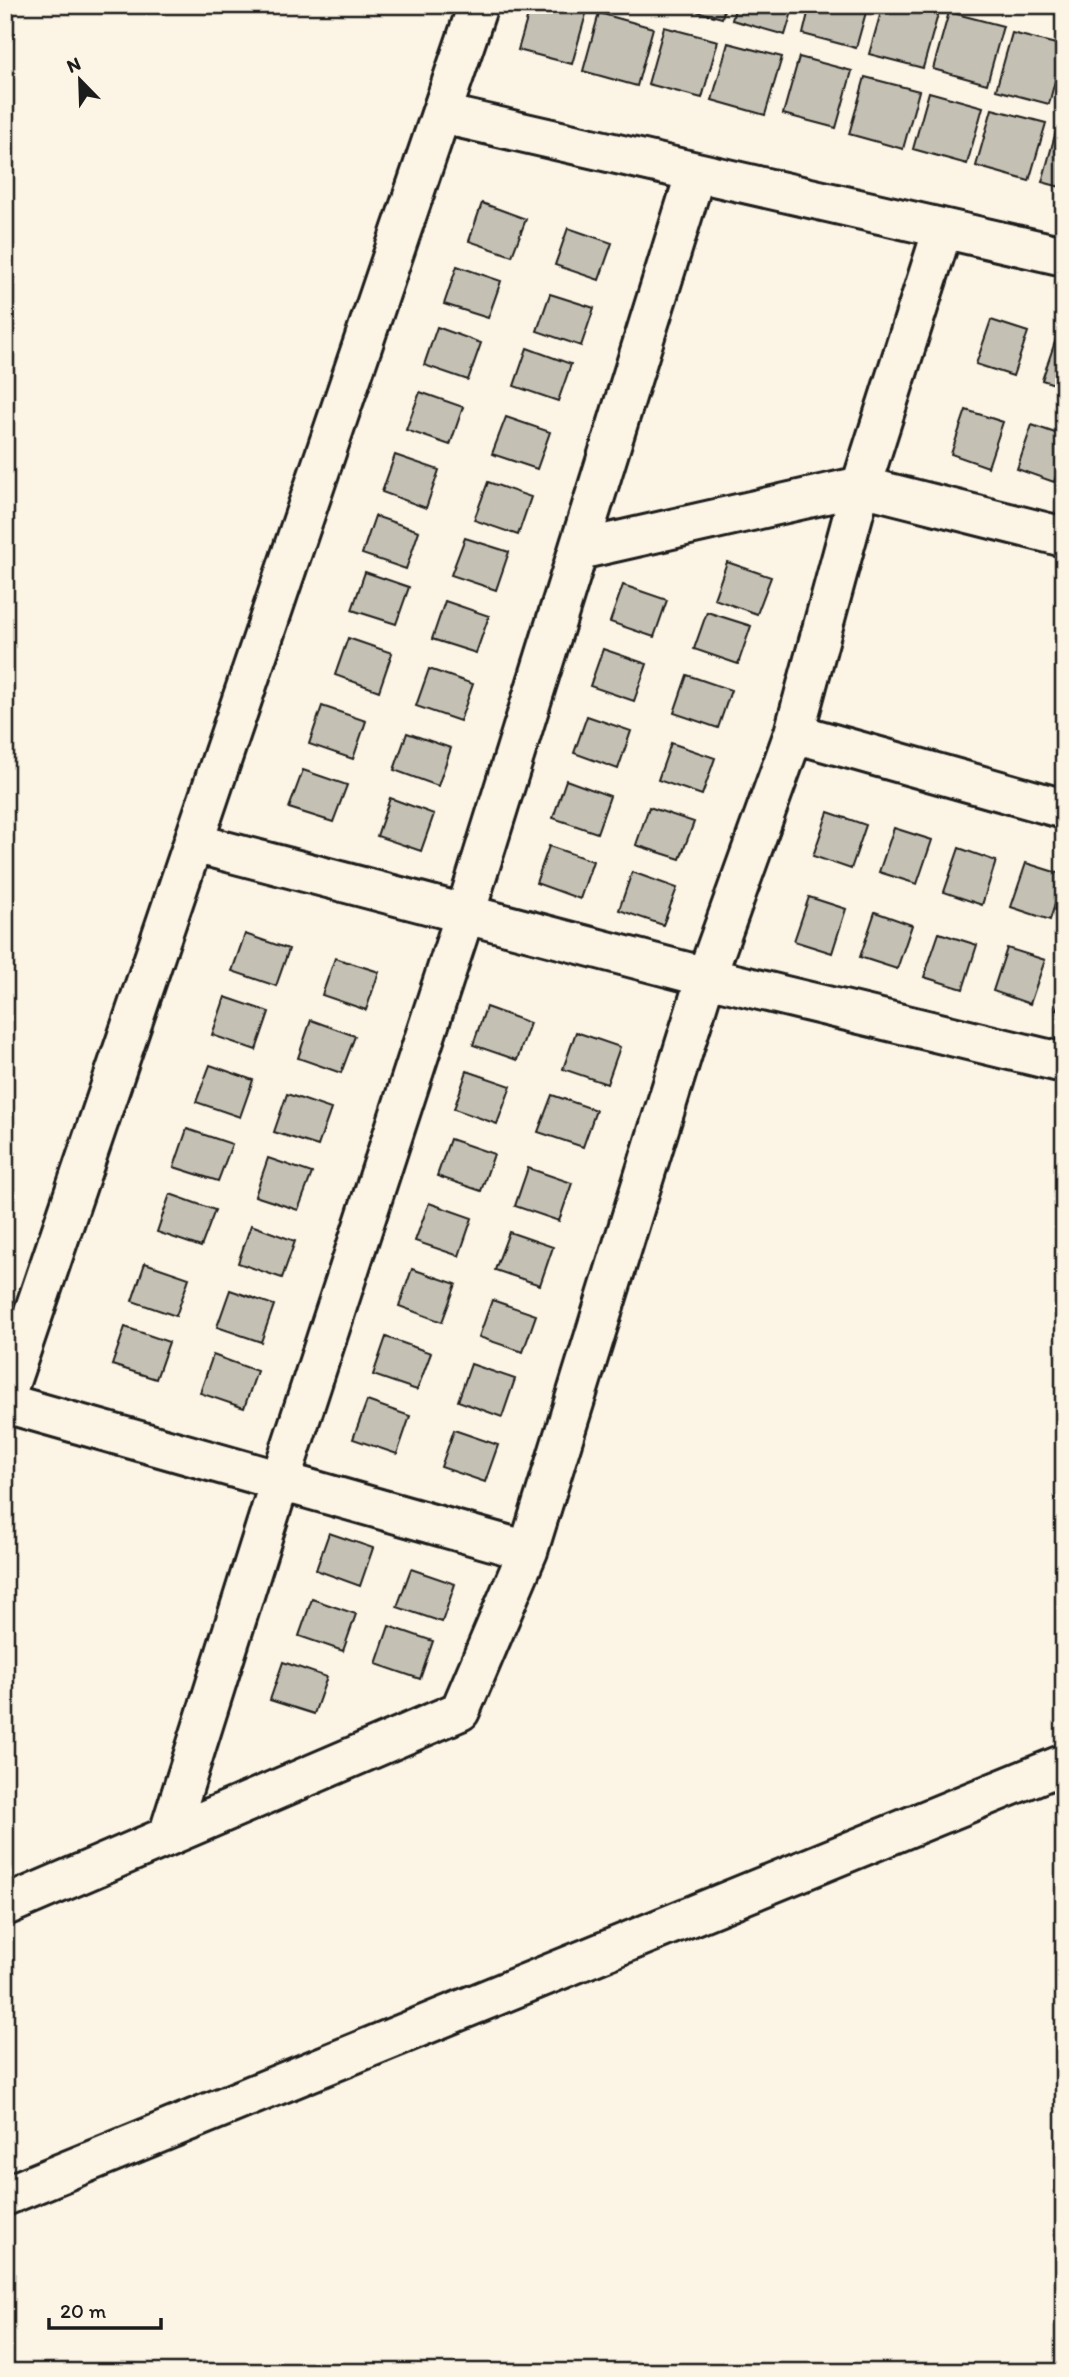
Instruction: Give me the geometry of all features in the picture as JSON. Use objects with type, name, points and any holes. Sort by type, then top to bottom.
[{"type":"street","points":[[5,1397],[478,5]]},
{"type":"street","points":[[442,114],[1064,256]]},
{"type":"street","points":[[167,1836],[465,914],[696,173]]},
{"type":"street","points":[[5,1906],[460,1711],[528,1551],[706,977],[794,733],[861,486],[943,229]]},
{"type":"street","points":[[579,550],[861,486],[1064,537]]},
{"type":"street","points":[[794,733],[1064,809]]},
{"type":"street","points":[[194,843],[706,977],[1064,1063]]},
{"type":"street","points":[[5,1403],[528,1551]]},
{"type":"street","points":[[5,2196],[1064,1764]]},
{"type":"building","points":[[531,5],[588,7],[572,64],[518,50]]},
{"type":"building","points":[[673,5],[725,5],[722,18]]},
{"type":"building","points":[[736,5],[794,5],[785,35],[732,20]]},
{"type":"building","points":[[810,5],[868,5],[856,48],[803,34]]},
{"type":"building","points":[[883,5],[917,5],[939,11],[923,68],[869,54]]},
{"type":"building","points":[[949,12],[1003,26],[987,84],[933,69]]},
{"type":"building","points":[[599,13],[653,28],[637,86],[583,71]]},
{"type":"building","points":[[664,27],[718,41],[702,98],[648,84]]},
{"type":"building","points":[[1012,33],[1064,46],[1049,104],[996,90]]},
{"type":"building","points":[[728,43],[782,57],[765,115],[712,100]]},
{"type":"building","points":[[799,57],[852,71],[836,128],[783,114]]},
{"type":"building","points":[[865,77],[919,91],[903,149],[849,134]]},
{"type":"building","points":[[929,92],[983,107],[967,164],[913,149]]},
{"type":"building","points":[[992,109],[1046,123],[1029,181],[976,166]]},
{"type":"building","points":[[1058,124],[1064,126],[1064,188],[1042,182]]},
{"type":"building","points":[[482,203],[526,219],[512,256],[469,241]]},
{"type":"building","points":[[568,228],[612,243],[599,280],[555,265]]},
{"type":"building","points":[[457,266],[501,281],[488,318],[444,304]]},
{"type":"building","points":[[550,294],[594,308],[581,346],[537,331]]},
{"type":"building","points":[[991,320],[1028,332],[1013,376],[976,364]]},
{"type":"building","points":[[437,327],[481,343],[468,380],[424,365]]},
{"type":"building","points":[[1057,336],[1064,338],[1064,387],[1042,380]]},
{"type":"building","points":[[527,348],[571,364],[558,401],[514,386]]},
{"type":"building","points":[[420,392],[463,407],[450,445],[406,430]]},
{"type":"building","points":[[966,410],[1003,422],[988,467],[951,454]]},
{"type":"building","points":[[506,417],[550,432],[537,469],[492,454]]},
{"type":"building","points":[[1032,425],[1064,436],[1064,455],[1054,482],[1017,469]]},
{"type":"building","points":[[395,455],[439,470],[426,508],[382,492]]},
{"type":"building","points":[[488,482],[531,497],[518,535],[474,520]]},
{"type":"building","points":[[375,516],[419,531],[406,569],[362,554]]},
{"type":"building","points":[[465,538],[509,552],[496,590],[451,575]]},
{"type":"building","points":[[727,562],[771,577],[757,614],[714,599]]},
{"type":"building","points":[[365,572],[409,587],[396,624],[352,610]]},
{"type":"building","points":[[623,585],[667,600],[654,637],[610,622]]},
{"type":"building","points":[[445,601],[489,616],[476,653],[432,639]]},
{"type":"building","points":[[707,612],[751,626],[738,664],[694,649]]},
{"type":"building","points":[[348,638],[392,653],[379,691],[335,675]]},
{"type":"building","points":[[603,649],[647,664],[634,701],[590,686]]},
{"type":"building","points":[[429,669],[473,684],[460,721],[416,706]]},
{"type":"building","points":[[687,675],[731,690],[718,728],[674,713]]},
{"type":"building","points":[[322,706],[366,721],[353,759],[309,744]]},
{"type":"building","points":[[587,716],[631,731],[618,769],[574,753]]},
{"type":"building","points":[[407,733],[451,748],[438,786],[394,770]]},
{"type":"building","points":[[671,743],[715,758],[702,795],[658,780]]},
{"type":"building","points":[[303,770],[347,785],[333,822],[289,808]]},
{"type":"building","points":[[566,780],[610,796],[597,833],[553,818]]},
{"type":"building","points":[[390,798],[434,814],[421,851],[377,836]]},
{"type":"building","points":[[649,807],[694,822],[680,859],[636,845]]},
{"type":"building","points":[[828,812],[866,825],[851,869],[813,856]]},
{"type":"building","points":[[894,828],[932,840],[917,884],[879,872]]},
{"type":"building","points":[[549,846],[593,861],[580,899],[536,883]]},
{"type":"building","points":[[959,848],[996,861],[982,905],[944,892]]},
{"type":"building","points":[[1026,863],[1064,875],[1050,920],[1011,907]]},
{"type":"building","points":[[632,872],[677,888],[663,925],[619,910]]},
{"type":"building","points":[[809,897],[846,909],[832,953],[794,941]]},
{"type":"building","points":[[875,912],[912,925],[897,969],[860,957]]},
{"type":"building","points":[[939,933],[977,945],[963,989],[924,977]]},
{"type":"building","points":[[245,934],[289,949],[276,986],[232,971]]},
{"type":"building","points":[[1007,948],[1045,960],[1030,1004],[993,991]]},
{"type":"building","points":[[335,958],[379,972],[366,1010],[322,995]]},
{"type":"building","points":[[1064,989],[1064,1012],[1056,1010]]},
{"type":"building","points":[[225,997],[269,1012],[256,1050],[212,1035]]},
{"type":"building","points":[[486,1007],[530,1023],[517,1060],[473,1045]]},
{"type":"building","points":[[311,1020],[355,1036],[341,1073],[298,1058]]},
{"type":"building","points":[[576,1032],[620,1047],[607,1084],[563,1069]]},
{"type":"building","points":[[210,1065],[253,1080],[240,1117],[196,1102]]},
{"type":"building","points":[[467,1071],[511,1086],[497,1124],[454,1109]]},
{"type":"building","points":[[287,1094],[331,1109],[318,1146],[274,1132]]},
{"type":"building","points":[[552,1095],[596,1110],[583,1147],[538,1132]]},
{"type":"building","points":[[187,1129],[232,1144],[218,1181],[174,1167]]},
{"type":"building","points":[[450,1139],[494,1154],[481,1191],[437,1176]]},
{"type":"building","points":[[268,1158],[312,1173],[298,1210],[255,1196]]},
{"type":"building","points":[[528,1168],[572,1183],[559,1221],[515,1206]]},
{"type":"building","points":[[170,1194],[215,1210],[201,1247],[157,1232]]},
{"type":"building","points":[[429,1203],[472,1218],[459,1256],[415,1241]]},
{"type":"building","points":[[251,1225],[295,1241],[282,1278],[238,1263]]},
{"type":"building","points":[[509,1232],[553,1247],[540,1285],[495,1270]]},
{"type":"building","points":[[145,1263],[189,1278],[176,1316],[132,1301]]},
{"type":"building","points":[[412,1269],[456,1284],[442,1322],[399,1306]]},
{"type":"building","points":[[230,1290],[274,1305],[261,1342],[217,1327]]},
{"type":"building","points":[[492,1300],[536,1315],[523,1352],[479,1337]]},
{"type":"building","points":[[125,1327],[169,1342],[156,1379],[112,1365]]},
{"type":"building","points":[[386,1337],[431,1353],[417,1390],[373,1375]]},
{"type":"building","points":[[213,1355],[257,1371],[244,1408],[200,1393]]},
{"type":"building","points":[[471,1364],[515,1379],[502,1417],[458,1401]]},
{"type":"building","points":[[367,1401],[410,1416],[397,1454],[353,1439]]},
{"type":"building","points":[[454,1430],[498,1445],[485,1482],[441,1467]]},
{"type":"building","points":[[329,1533],[373,1548],[360,1586],[316,1570]]},
{"type":"building","points":[[411,1569],[455,1584],[442,1622],[397,1607]]},
{"type":"building","points":[[312,1599],[356,1614],[343,1651],[299,1636]]},
{"type":"building","points":[[389,1626],[433,1641],[420,1679],[376,1664]]},
{"type":"building","points":[[283,1662],[327,1677],[314,1714],[270,1700]]}]
